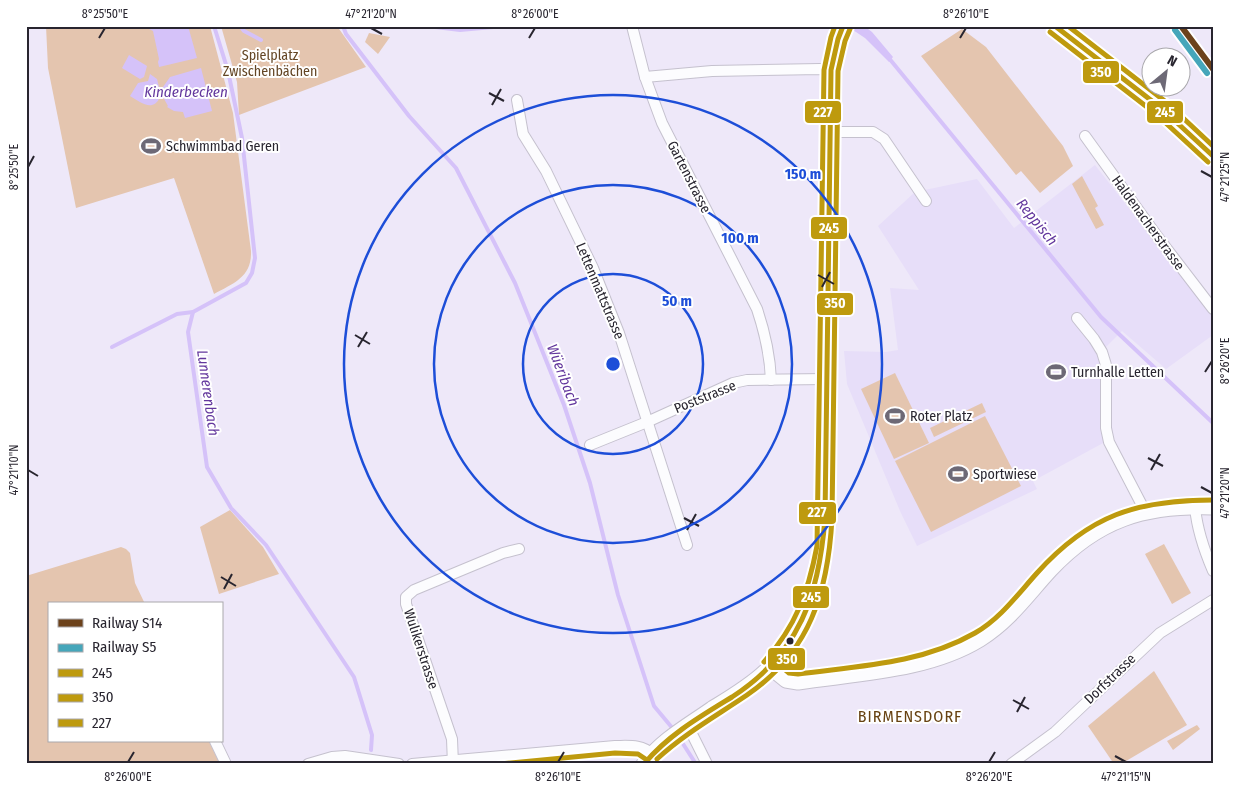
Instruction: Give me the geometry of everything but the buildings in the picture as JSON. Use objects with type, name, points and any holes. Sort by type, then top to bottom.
[{"type":"main road","points":[[648,759],[679,732],[747,686],[770,667],[802,623],[819,577],[824,547],[825,518],[831,70],[842,29]]},
{"type":"main road","points":[[770,667],[786,680],[798,682],[931,661],[960,650],[982,638],[1020,606],[1050,570],[1081,541],[1093,533],[1145,511],[1168,507],[1213,507]]},
{"type":"street","name":"Gartenstrasse","points":[[632,26],[645,77],[662,123],[757,309],[769,349],[770,380]]},
{"type":"street","points":[[1055,26],[1161,108],[1213,156]]},
{"type":"street","points":[[645,77],[712,71],[831,70]]},
{"type":"street","name":"Lettenmattstrasse","points":[[516,100],[523,134],[546,171],[593,268],[619,333],[686,545]]},
{"type":"street","points":[[829,132],[873,132],[884,139],[926,201]]},
{"type":"street","name":"Haldenacherstrasse","points":[[1085,136],[1162,243],[1213,309]]},
{"type":"street","points":[[1077,318],[1102,352],[1106,365],[1106,428],[1109,442],[1145,511]]},
{"type":"street","name":"Poststrasse","points":[[590,445],[733,383],[747,380],[826,379]]},
{"type":"street","points":[[1195,507],[1196,524],[1213,571]]},
{"type":"street","name":"Wulikerstrasse","points":[[453,763],[452,739],[406,604],[406,597],[414,590],[502,553],[519,549]]},
{"type":"street","name":"Dorfstrasse","points":[[1011,764],[1055,732],[1160,633],[1213,600]]},
{"type":"street","points":[[679,732],[707,764]]},
{"type":"street","points":[[215,742],[226,764]]},
{"type":"street","points":[[412,764],[453,763],[615,746],[647,749],[648,759]]},
{"type":"street","points":[[308,764],[332,757],[345,756],[399,764]]},
{"type":"shaded area","points":[[1095,165],[1213,316],[1213,335],[1166,369],[1122,331],[1099,354],[1102,366],[1105,442],[1033,481],[1037,489],[917,546],[900,511],[847,384],[844,351],[886,352],[898,350],[890,288],[919,290],[878,226],[915,192],[977,179],[1014,228]]},
{"type":"green space","name":"Schwimmbad Geren","points":[[46,26],[210,26],[233,113],[251,251],[251,260],[245,273],[235,282],[214,294],[174,178],[76,208],[48,68]]},
{"type":"green space","name":"Spielplatz Zwischenbächen","points":[[221,26],[337,26],[366,67],[239,115],[237,82]]},
{"type":"green space","points":[[962,29],[986,47],[1063,146],[1073,166],[1040,193],[1021,171],[1016,175],[921,56]]},
{"type":"green space","points":[[369,33],[390,37],[378,54],[365,42]]},
{"type":"green space","points":[[1082,176],[1098,206],[1095,208],[1104,225],[1096,229],[1072,184]]},
{"type":"green space","name":"Roter Platz","points":[[895,373],[929,443],[894,459],[861,389]]},
{"type":"green space","points":[[982,403],[986,412],[934,437],[930,428]]},
{"type":"green space","name":"Sportwiese","points":[[985,416],[1021,486],[931,532],[895,461]]},
{"type":"green space","points":[[230,510],[263,547],[279,574],[219,594],[200,527]]},
{"type":"green space","points":[[1164,544],[1191,593],[1172,604],[1145,554]]},
{"type":"green space","points":[[121,547],[130,553],[135,583],[144,602],[48,602],[48,742],[211,742],[222,764],[26,764],[26,576]]},
{"type":"green space","points":[[1154,671],[1187,725],[1121,764],[1114,764],[1088,726]]},
{"type":"green space","points":[[1197,725],[1200,729],[1173,750],[1167,741]]},
{"type":"water","points":[[148,26],[188,26],[197,58],[159,67],[153,31]]},
{"type":"water","points":[[410,26],[527,26],[460,32]]},
{"type":"water","points":[[847,26],[864,26],[872,32],[893,57],[889,62],[865,38]]},
{"type":"water","points":[[129,55],[147,66],[144,77],[140,79],[122,68]]},
{"type":"water","name":"Kinderbecken","points":[[201,68],[212,111],[185,118],[183,112],[174,111],[167,107],[163,97],[160,97],[154,104],[146,105],[130,96],[138,83],[148,81],[150,74],[157,79],[159,87],[163,87],[170,77]]},
{"type":"waterway","name":"Lunnerenbach","points":[[214,26],[228,71],[242,138],[255,258],[252,273],[246,283],[193,312],[188,332],[207,467],[231,508],[266,545],[354,677],[372,735],[371,750]]},
{"type":"waterway","points":[[240,26],[244,31],[261,40]]},
{"type":"waterway","name":"Wüeribach","points":[[343,26],[346,34],[409,116],[456,168],[515,283],[564,405],[590,483],[618,595],[654,706],[674,730]]},
{"type":"waterway","name":"Reppisch","points":[[888,57],[1101,317],[1213,423]]},
{"type":"waterway","points":[[112,347],[177,314],[193,312]]},
{"type":"waterway","name":"Wüeribach","points":[[678,736],[696,764]]},
{"type":"rail line","name":"S14","points":[[1181,26],[1213,69]]},
{"type":"rail line","name":"S5","points":[[1175,30],[1207,73]]},
{"type":"transit line","name":"227","points":[[764,662],[785,635],[799,608],[805,594],[817,546],[824,70],[835,26]]},
{"type":"transit line","name":"245","points":[[644,764],[674,735],[755,680],[774,661],[790,641],[802,620],[818,572],[825,518],[831,70],[843,26]]},
{"type":"transit line","name":"245","points":[[1055,26],[1161,108],[1213,156]]},
{"type":"transit line","name":"227","points":[[1068,26],[1166,102],[1213,146]]},
{"type":"transit line","name":"350","points":[[657,759],[689,733],[747,695],[769,678],[801,640],[812,618],[820,595],[826,571],[832,518],[838,71],[845,41],[850,29]]},
{"type":"transit line","name":"350","points":[[1050,32],[1156,114],[1208,162]]},
{"type":"transit line","name":"227","points":[[775,661],[789,673],[798,674],[866,666],[933,651],[975,633],[993,621],[1056,553],[1096,524],[1116,515],[1161,503],[1213,500]]},
{"type":"transit line","name":"350","points":[[500,764],[615,753],[638,754],[647,760]]},
{"type":"place","name":"Schwimmbad Geren","points":[[151,146]]},
{"type":"place","name":"Turnhalle Letten","points":[[1056,372]]},
{"type":"place","name":"Roter Platz","points":[[895,416]]},
{"type":"place","name":"Sportwiese","points":[[958,474]]},
{"type":"district","name":"BIRMENSDORF","points":[[910,716]]}]
